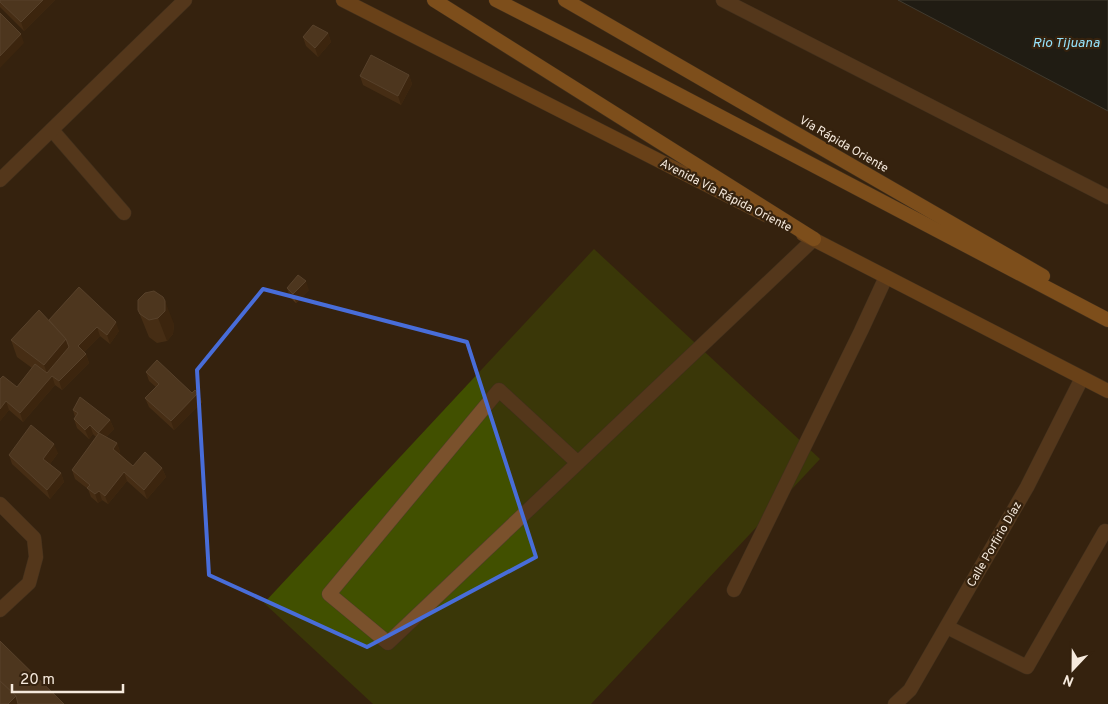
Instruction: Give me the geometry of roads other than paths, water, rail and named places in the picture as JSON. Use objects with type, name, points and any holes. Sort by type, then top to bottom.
[{"type":"highway","points":[[434,0],[814,239]]},
{"type":"highway","points":[[496,0],[617,61],[1108,320]]},
{"type":"highway","name":"Vía Rápida Oriente","points":[[565,0],[1108,313]]},
{"type":"main road","name":"Avenida Vía Rápida Oriente","points":[[344,0],[1108,391]]},
{"type":"street","points":[[0,180],[185,0]]},
{"type":"street","points":[[723,0],[1108,197]]},
{"type":"street","points":[[52,130],[124,213]]},
{"type":"street","points":[[578,463],[499,390],[329,594],[388,643],[578,463],[814,239]]},
{"type":"street","points":[[734,590],[886,276]]},
{"type":"street","name":"Calle Porfirio Díaz","points":[[895,704],[910,690],[947,627],[1027,487],[1082,378]]},
{"type":"street","points":[[0,504],[34,538],[36,557],[29,583],[0,610]]},
{"type":"street","points":[[947,627],[1027,667],[1105,531],[1108,533]]},
{"type":"water","name":"Rio Tijuana","points":[[898,0],[1108,0],[1108,111]]}]
